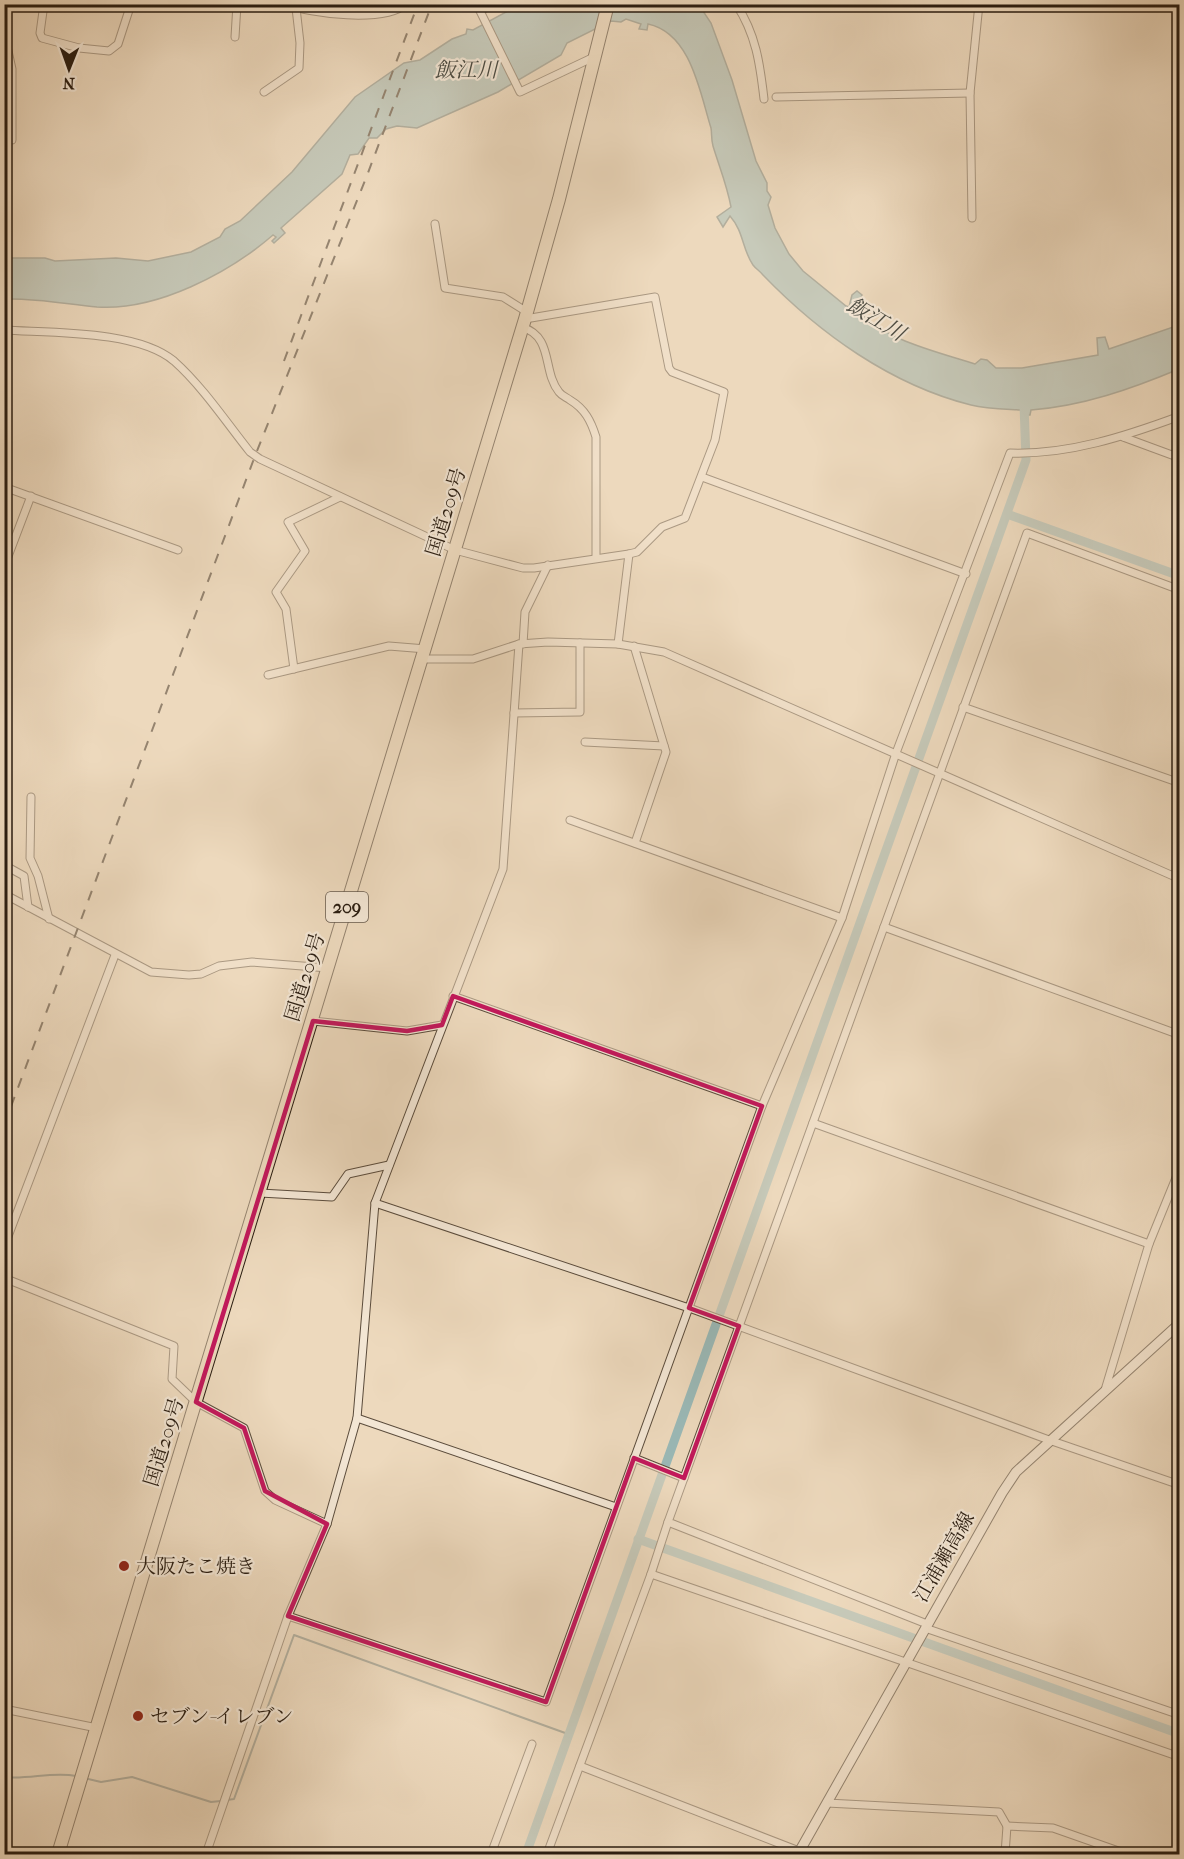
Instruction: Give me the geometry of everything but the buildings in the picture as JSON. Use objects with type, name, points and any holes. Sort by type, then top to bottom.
[{"type":"highway","name":"国道209号","points":[[58,1854],[313,1021],[524,320],[559,199],[608,4]]},
{"type":"main road","points":[[1031,4],[1109,4]]},
{"type":"main road","name":"江浦瀬高線","points":[[798,1853],[1002,1493],[1023,1464],[1179,1323]]},
{"type":"street","points":[[44,4],[40,33],[42,38],[79,48],[109,51],[118,44],[131,4]]},
{"type":"street","points":[[235,37],[237,4]]},
{"type":"street","points":[[285,4],[325,12],[381,14],[391,14],[406,4]]},
{"type":"street","points":[[492,4],[480,11],[520,92],[594,57]]},
{"type":"street","points":[[736,4],[753,35],[760,58],[764,99]]},
{"type":"street","points":[[972,218],[970,93],[979,4]]},
{"type":"street","points":[[264,92],[299,68],[300,43],[296,8]]},
{"type":"street","points":[[4,33],[12,69],[12,140]]},
{"type":"street","points":[[776,97],[970,93]]},
{"type":"street","points":[[435,224],[445,288],[503,297],[540,339],[558,391],[579,406],[593,425],[596,437],[596,558]]},
{"type":"street","points":[[4,330],[90,336],[134,343],[154,350],[172,360],[191,378],[250,452],[455,550],[523,568],[637,552],[662,526],[686,518],[715,440],[724,392],[672,372],[669,368],[655,297],[524,320]]},
{"type":"street","points":[[288,1616],[546,1702],[616,1507],[637,1459],[762,1106],[842,918],[896,753],[966,574],[995,488],[1010,453],[1033,454],[1123,437],[1179,416]]},
{"type":"street","points":[[1123,437],[1179,458]]},
{"type":"street","points":[[702,477],[966,574]]},
{"type":"street","points":[[4,487],[178,550]]},
{"type":"street","points":[[4,567],[31,496]]},
{"type":"street","points":[[294,669],[286,609],[276,592],[305,551],[288,522],[340,497]]},
{"type":"street","points":[[547,1854],[651,1574],[682,1477],[884,927],[937,771],[1027,533],[1179,590]]},
{"type":"street","points":[[618,644],[629,554]]},
{"type":"street","points":[[206,1854],[288,1616],[327,1524],[357,1418],[375,1203],[503,868],[514,713],[525,612],[548,565]]},
{"type":"street","points":[[514,713],[580,712],[580,643]]},
{"type":"street","points":[[268,675],[389,646],[424,654],[473,659],[521,644],[618,644],[664,652],[1179,879]]},
{"type":"street","points":[[634,646],[666,752],[635,843]]},
{"type":"street","points":[[963,707],[1179,783]]},
{"type":"street","points":[[585,742],[664,746]]},
{"type":"street","points":[[31,797],[30,858],[38,876],[49,919]]},
{"type":"street","points":[[570,820],[842,918]]},
{"type":"street","points":[[4,865],[24,876],[28,907]]},
{"type":"street","points":[[4,894],[115,955],[151,972],[201,974],[219,966],[252,962],[328,968]]},
{"type":"street","points":[[884,927],[1179,1035]]},
{"type":"street","points":[[4,1247],[115,955]]},
{"type":"street","points":[[453,996],[762,1106]]},
{"type":"street","points":[[313,1021],[407,1031],[442,1025]]},
{"type":"street","points":[[813,1124],[1149,1244]]},
{"type":"street","points":[[260,1193],[332,1197],[348,1174],[389,1165]]},
{"type":"street","points":[[1105,1390],[1149,1244],[1179,1168]]},
{"type":"street","points":[[375,1203],[690,1308],[1049,1440],[1179,1485]]},
{"type":"street","points":[[4,1278],[174,1346],[172,1379],[196,1402],[244,1428],[265,1491],[275,1500],[327,1524]]},
{"type":"street","points":[[357,1418],[616,1507]]},
{"type":"street","points":[[637,1459],[682,1477]]},
{"type":"street","points":[[668,1522],[926,1626],[1179,1715]]},
{"type":"street","points":[[651,1574],[908,1659],[1179,1757]]},
{"type":"street","points":[[4,1709],[97,1728]]},
{"type":"street","points":[[491,1854],[532,1744]]},
{"type":"street","points":[[580,1766],[798,1853]]},
{"type":"street","points":[[827,1803],[999,1812],[1006,1826],[1005,1854]]},
{"type":"street","points":[[1006,1826],[1053,1828],[1127,1854]]},
{"type":"highlighted area","points":[[453,996],[762,1106],[689,1308],[739,1326],[684,1478],[634,1458],[546,1702],[288,1616],[327,1524],[265,1491],[244,1428],[196,1402],[313,1021],[407,1031],[442,1025]]},
{"type":"water","name":"飯江川","points":[[519,5],[699,5],[711,23],[732,80],[756,161],[767,183],[767,191],[771,197],[768,205],[775,228],[789,254],[803,271],[846,306],[849,307],[852,295],[857,291],[862,295],[856,309],[868,320],[896,337],[975,364],[981,359],[987,360],[996,368],[1022,368],[1098,355],[1097,338],[1105,337],[1109,349],[1179,325],[1179,369],[1106,396],[1069,405],[1031,410],[1030,415],[1022,415],[1021,410],[977,406],[941,396],[885,370],[858,354],[808,317],[754,266],[749,259],[738,228],[730,216],[723,227],[717,217],[731,207],[692,66],[674,39],[663,30],[648,24],[647,30],[639,29],[641,24],[626,19],[621,22],[611,21],[567,43],[561,55],[498,92],[417,128],[397,126],[386,129],[377,138],[369,138],[358,154],[350,155],[342,174],[281,228],[285,233],[274,243],[272,241],[276,237],[273,235],[235,263],[191,287],[144,303],[120,307],[5,299],[4,258],[45,258],[55,261],[116,258],[148,261],[191,252],[220,237],[225,229],[240,221],[292,172],[355,97],[404,63],[420,60],[452,39],[466,34],[467,29],[473,30]]},
{"type":"waterway","points":[[526,1854],[1026,460],[1024,405]]},
{"type":"waterway","points":[[1007,514],[1180,576]]},
{"type":"waterway","points":[[638,1539],[1180,1734]]},
{"type":"waterway","points":[[227,1800],[234,1799],[294,1635],[568,1734]]},
{"type":"waterway","points":[[4,1777],[58,1774],[76,1776]]},
{"type":"waterway","points":[[84,1778],[101,1782],[132,1777],[211,1802],[221,1801]]},
{"type":"railway","points":[[284,361],[418,4]]},
{"type":"railway","points":[[4,1125],[255,456],[366,178],[432,4]]},
{"type":"place","name":"大阪たこ焼き","points":[[124,1566]]},
{"type":"place","name":"セブン-イレブン","points":[[138,1716]]}]
